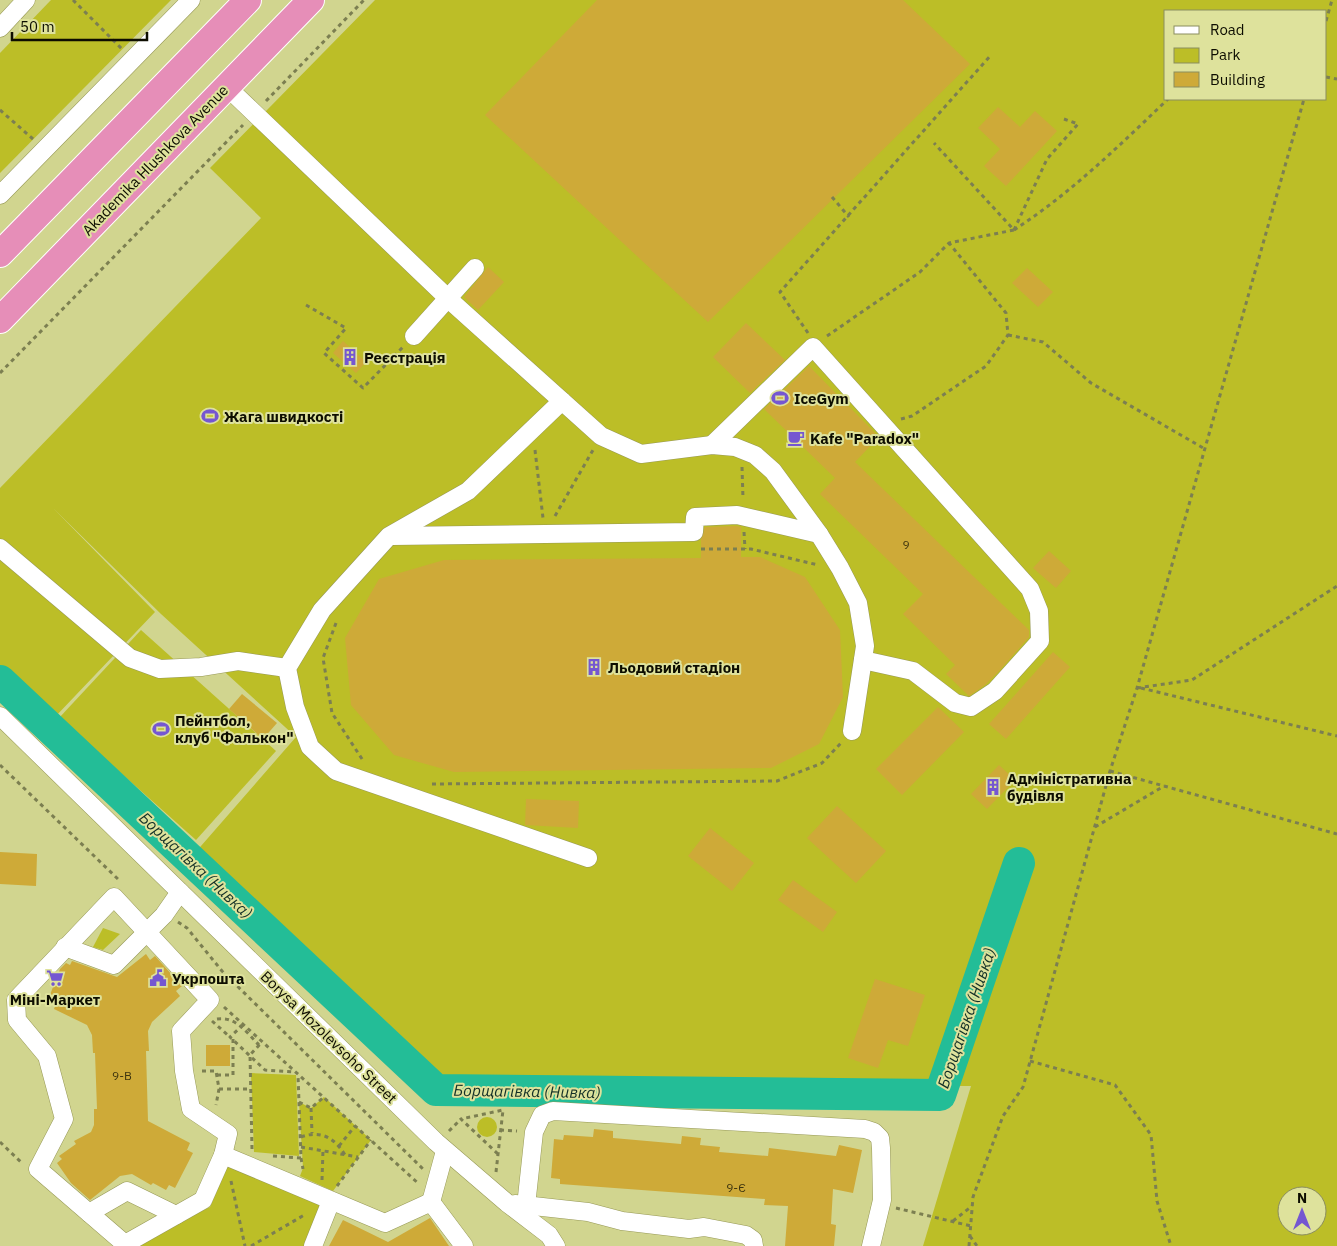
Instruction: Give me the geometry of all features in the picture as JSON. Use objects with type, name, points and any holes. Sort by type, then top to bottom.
[{"type":"highway","points":[[0,254],[248,0]]},
{"type":"highway","name":"Akademika Hlushkova Avenue","points":[[0,320],[311,0]]},
{"type":"street","points":[[0,28],[26,0]]},
{"type":"street","points":[[0,195],[132,58],[191,0]]},
{"type":"street","points":[[227,87],[448,298],[601,436],[641,454],[712,445],[735,447],[755,455],[773,470],[819,534],[840,568],[858,603],[865,646],[852,731]]},
{"type":"street","points":[[414,336],[475,268]]},
{"type":"street","points":[[712,445],[813,348],[1030,589],[1039,611],[1040,641],[995,691],[971,707],[955,703],[913,671],[863,660]]},
{"type":"street","points":[[562,401],[468,491],[389,536],[322,610],[286,668],[295,707],[310,747],[336,771],[588,858]]},
{"type":"street","points":[[389,536],[694,532],[695,517],[737,515],[819,534]]},
{"type":"street","points":[[0,548],[130,658],[160,669],[201,667],[238,661],[286,668]]},
{"type":"street","name":"Borysa Mozolevsoho Street","points":[[0,716],[445,1151],[500,1198],[549,1234],[556,1246]]},
{"type":"street","points":[[65,948],[114,964],[164,914],[180,892]]},
{"type":"street","points":[[114,896],[147,931],[210,1000],[182,1031],[184,1071],[191,1108],[228,1134],[223,1155],[203,1200],[125,1244],[38,1169],[64,1119],[47,1056],[17,1020],[16,1000],[114,896]]},
{"type":"street","points":[[531,1201],[534,1132],[542,1115],[553,1111],[865,1129],[874,1132],[880,1138],[881,1205],[871,1246]]},
{"type":"street","points":[[223,1155],[329,1193],[385,1224],[430,1197],[445,1151]]},
{"type":"street","points":[[89,1213],[127,1191],[176,1215]]},
{"type":"street","points":[[313,1246],[329,1193]]},
{"type":"street","points":[[430,1197],[464,1246]]},
{"type":"street","points":[[500,1198],[531,1201],[622,1221],[689,1229],[704,1227],[746,1234],[753,1240],[754,1246]]},
{"type":"path","points":[[72,0],[132,58]]},
{"type":"path","points":[[0,373],[364,0]]},
{"type":"path","points":[[1327,18],[1332,0]]},
{"type":"path","points":[[991,55],[849,217],[780,292],[806,327],[813,348],[836,328],[920,272],[949,243],[1014,230],[1042,212],[1084,177],[1167,100]]},
{"type":"path","points":[[969,1246],[973,1196],[1003,1116],[1023,1087],[1110,770],[1137,688],[1304,100]]},
{"type":"path","points":[[0,110],[44,149]]},
{"type":"path","points":[[1014,230],[1047,160],[1078,124],[1064,119]]},
{"type":"path","points":[[934,143],[1014,230]]},
{"type":"path","points":[[832,197],[849,217]]},
{"type":"path","points":[[883,425],[912,416],[986,366],[1008,335],[1006,313],[949,243]]},
{"type":"path","points":[[306,305],[346,328],[324,353],[363,388],[414,336]]},
{"type":"path","points":[[1008,335],[1044,342],[1090,383],[1205,449]]},
{"type":"path","points":[[533,430],[545,534]]},
{"type":"path","points":[[545,534],[601,436]]},
{"type":"path","points":[[692,549],[752,549],[801,562],[840,568]]},
{"type":"path","points":[[1137,688],[1192,680],[1337,586]]},
{"type":"path","points":[[337,622],[323,658],[332,713],[366,765]]},
{"type":"path","points":[[1137,688],[1337,736]]},
{"type":"path","points":[[431,784],[777,781],[822,763],[852,731]]},
{"type":"path","points":[[0,765],[124,884]]},
{"type":"path","points":[[1110,770],[1337,834]]},
{"type":"path","points":[[1094,828],[1164,786]]},
{"type":"path","points":[[164,914],[187,928],[222,971],[422,1167],[430,1197]]},
{"type":"path","points":[[219,1003],[261,1044],[297,1073],[356,1126],[430,1197]]},
{"type":"path","points":[[212,1020],[225,1018],[242,1026]]},
{"type":"path","points":[[217,1075],[233,1075],[233,1039],[230,1037],[242,1026]]},
{"type":"path","points":[[233,1039],[265,1070],[297,1073]]},
{"type":"path","points":[[245,1152],[252,1154],[250,1055],[261,1044]]},
{"type":"path","points":[[1030,1061],[1115,1086],[1151,1135],[1157,1201],[1172,1246]]},
{"type":"path","points":[[184,1071],[216,1071],[217,1075],[219,1089],[215,1108],[191,1108]]},
{"type":"path","points":[[272,1156],[301,1158],[297,1073]]},
{"type":"path","points":[[219,1089],[250,1089]]},
{"type":"path","points":[[311,1108],[324,1098]]},
{"type":"path","points":[[299,1102],[311,1108]]},
{"type":"path","points":[[311,1108],[312,1133]]},
{"type":"path","points":[[498,1154],[461,1119],[502,1110],[498,1154],[500,1198]]},
{"type":"path","points":[[339,1146],[356,1126]]},
{"type":"path","points":[[301,1137],[312,1133],[328,1136],[339,1146],[345,1155]]},
{"type":"path","points":[[329,1193],[371,1140]]},
{"type":"path","points":[[0,1142],[24,1166]]},
{"type":"path","points":[[301,1146],[358,1157]]},
{"type":"path","points":[[323,1150],[329,1193]]},
{"type":"path","points":[[230,1174],[245,1246]]},
{"type":"path","points":[[881,1205],[971,1226]]},
{"type":"path","points":[[952,1221],[972,1206]]},
{"type":"path","points":[[251,1246],[314,1210]]},
{"type":"path","points":[[970,1235],[977,1246]]},
{"type":"green space","points":[[51,0],[171,0],[0,173],[0,53]]},
{"type":"green space","points":[[375,0],[1337,0],[1337,1246],[923,1246],[971,1086],[437,1085],[194,854],[296,737],[161,614],[53,508],[155,612],[55,717],[0,669],[0,488],[261,218],[210,168]]},
{"type":"green space","name":"Пейнтбол, клуб \"Фалькон\"","points":[[141,630],[276,751],[196,840],[59,718]]},
{"type":"green space","points":[[103,928],[120,934],[103,950],[93,947]]},
{"type":"green space","points":[[251,1073],[296,1075],[299,1156],[254,1152]]},
{"type":"green space","points":[[324,1097],[371,1140],[333,1191],[300,1176],[303,1168],[299,1102],[311,1108]]},
{"type":"green space","points":[[483,1117],[491,1117],[497,1123],[497,1131],[491,1137],[483,1137],[477,1131],[477,1123]]},
{"type":"green space","points":[[228,1165],[322,1205],[305,1246],[129,1246],[210,1207]]},
{"type":"building","points":[[597,0],[903,0],[970,64],[708,322],[485,115]]},
{"type":"building","points":[[998,107],[1020,127],[1035,111],[1057,131],[1006,186],[984,166],[1000,149],[978,128]]},
{"type":"building","points":[[488,267],[504,282],[478,310],[464,297]]},
{"type":"building","points":[[1027,268],[1053,292],[1038,307],[1012,283]]},
{"type":"building","points":[[746,323],[785,360],[750,393],[713,357]]},
{"type":"building","name":"Реєстрація","points":[[343,341],[366,362],[356,373],[333,353]]},
{"type":"building","points":[[809,366],[879,437],[855,462],[1029,630],[1029,637],[999,671],[985,685],[969,696],[946,674],[955,665],[903,614],[923,594],[820,494],[835,478],[764,409]]},
{"type":"building","name":"Льодовий стадіон","points":[[705,527],[741,527],[741,557],[760,557],[805,577],[840,630],[843,697],[819,744],[771,768],[454,772],[394,755],[351,705],[345,638],[379,579],[444,560],[701,558],[701,539]]},
{"type":"building","points":[[1049,551],[1071,571],[1056,588],[1033,568]]},
{"type":"building","points":[[1053,652],[1070,667],[1006,739],[989,724]]},
{"type":"building","points":[[242,694],[277,723],[263,739],[229,709]]},
{"type":"building","points":[[938,707],[964,732],[902,795],[876,769]]},
{"type":"building","name":"Адміністративна будівля","points":[[999,765],[1015,780],[987,809],[971,794]]},
{"type":"building","points":[[526,799],[579,801],[578,828],[525,825]]},
{"type":"building","points":[[837,806],[886,851],[856,883],[807,838]]},
{"type":"building","points":[[710,828],[754,863],[732,891],[688,856]]},
{"type":"building","points":[[0,852],[37,854],[36,886],[0,884]]},
{"type":"building","points":[[793,880],[837,912],[823,932],[778,900]]},
{"type":"building","points":[[146,954],[150,960],[155,956],[182,986],[176,991],[180,996],[152,1022],[148,1031],[149,1051],[146,1051],[148,1121],[190,1143],[187,1150],[193,1153],[175,1188],[169,1185],[166,1190],[153,1183],[151,1185],[132,1174],[120,1176],[90,1200],[71,1183],[57,1163],[62,1159],[59,1156],[76,1144],[74,1141],[91,1132],[94,1125],[94,1109],[97,1109],[95,1053],[93,1053],[92,1035],[87,1025],[54,1009],[56,1004],[48,1000],[60,969],[66,963],[70,965],[72,961],[117,977]]},
{"type":"building","points":[[875,979],[925,995],[908,1046],[888,1040],[878,1068],[848,1058]]},
{"type":"building","points":[[206,1045],[230,1045],[230,1066],[206,1066]]},
{"type":"building","points":[[594,1129],[613,1131],[613,1138],[681,1144],[682,1136],[701,1138],[700,1145],[720,1147],[719,1152],[768,1156],[769,1148],[836,1156],[839,1145],[862,1150],[853,1193],[833,1189],[831,1224],[836,1225],[834,1246],[785,1246],[788,1206],[764,1205],[765,1199],[560,1184],[560,1179],[551,1178],[554,1139],[563,1140],[564,1135],[593,1137]]},
{"type":"building","points":[[430,1218],[449,1246],[329,1246],[343,1220],[388,1242]]},
{"type":"waterway","name":"Борщагівка (Нивка)","points":[[0,681],[436,1090],[940,1095],[1019,863]]},
{"type":"place","name":"Реєстрація","points":[[350,357]]},
{"type":"place","name":"IceGym","points":[[780,398]]},
{"type":"place","name":"Жага швидкості","points":[[210,416]]},
{"type":"place","name":"Kafe \"Paradox\"","points":[[796,438]]},
{"type":"place","name":"Льодовий стадіон","points":[[594,667]]},
{"type":"place","name":"Пейнтбол, клуб \"Фалькон\"","points":[[161,729]]},
{"type":"place","name":"Адміністративна будівля","points":[[993,787]]},
{"type":"place","name":"Міні-Маркет","points":[[55,978]]},
{"type":"place","name":"Укрпошта","points":[[158,978]]}]
